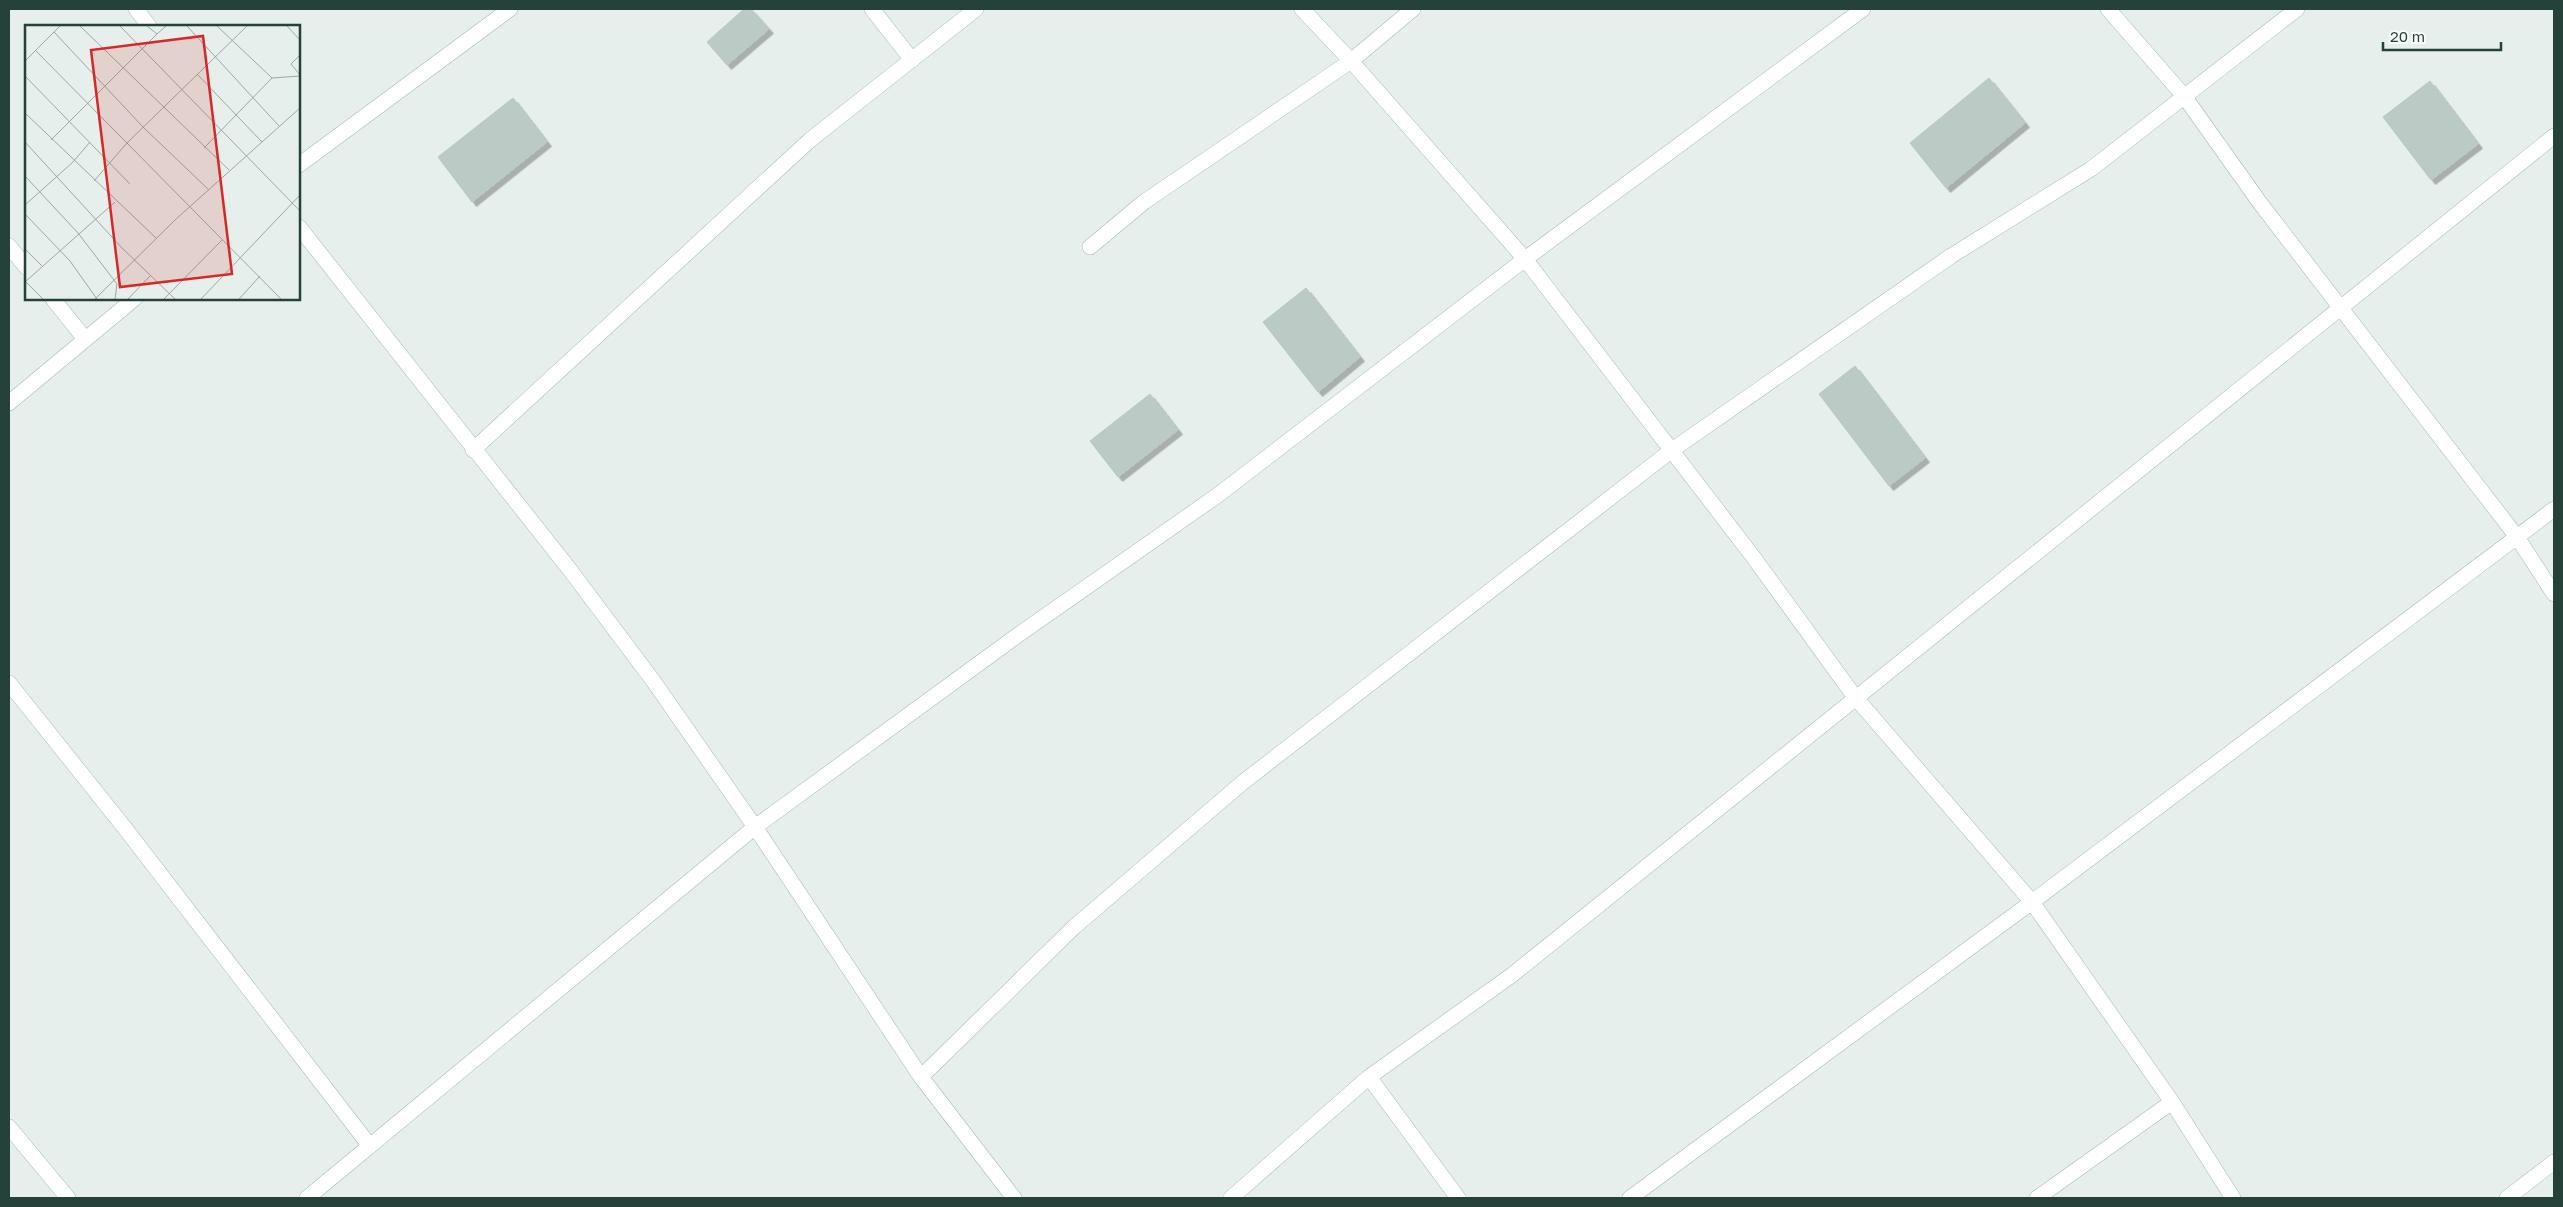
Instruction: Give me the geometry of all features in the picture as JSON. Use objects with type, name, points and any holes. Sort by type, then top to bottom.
[{"type":"street","points":[[136,9],[148,25]]},
{"type":"street","points":[[300,164],[510,9]]},
{"type":"street","points":[[872,9],[912,60]]},
{"type":"street","points":[[473,450],[810,140],[976,9]]},
{"type":"street","points":[[1302,9],[1351,61],[1525,259],[1672,450],[1855,697],[2032,902],[2172,1102],[2233,1198]]},
{"type":"street","points":[[1090,247],[1144,202],[1351,61],[1412,9]]},
{"type":"street","points":[[307,1198],[755,827],[1018,635],[1218,495],[1525,259],[1863,9]]},
{"type":"street","points":[[2108,9],[2184,96],[2260,203],[2517,537],[2554,594]]},
{"type":"street","points":[[921,1077],[1073,928],[1242,783],[1672,450],[1951,256],[2091,169],[2297,9]]},
{"type":"street","points":[[1231,1198],[1369,1078],[1512,975],[2554,136]]},
{"type":"street","points":[[300,228],[473,450],[570,570],[654,682],[755,827],[921,1077],[1014,1198]]},
{"type":"street","points":[[9,246],[25,266]]},
{"type":"street","points":[[54,300],[86,339]]},
{"type":"street","points":[[9,403],[133,300]]},
{"type":"street","points":[[1630,1198],[2032,902],[2554,509]]},
{"type":"street","points":[[9,683],[124,827],[370,1146]]},
{"type":"street","points":[[1369,1078],[1458,1198]]},
{"type":"street","points":[[2036,1198],[2172,1102]]},
{"type":"street","points":[[9,1127],[68,1198]]},
{"type":"street","points":[[2507,1198],[2554,1162]]},
{"type":"building","points":[[744,9],[751,9],[769,29],[727,65],[707,42]]},
{"type":"building","points":[[1989,78],[2025,123],[1946,188],[1910,143]]},
{"type":"building","points":[[2430,81],[2478,144],[2431,180],[2383,117]]},
{"type":"building","points":[[513,98],[547,142],[472,202],[438,157]]},
{"type":"building","points":[[1306,288],[1360,357],[1318,392],[1263,322]]},
{"type":"building","points":[[1855,366],[1925,458],[1889,486],[1819,394]]},
{"type":"building","points":[[1150,394],[1178,430],[1118,477],[1090,441]]}]
